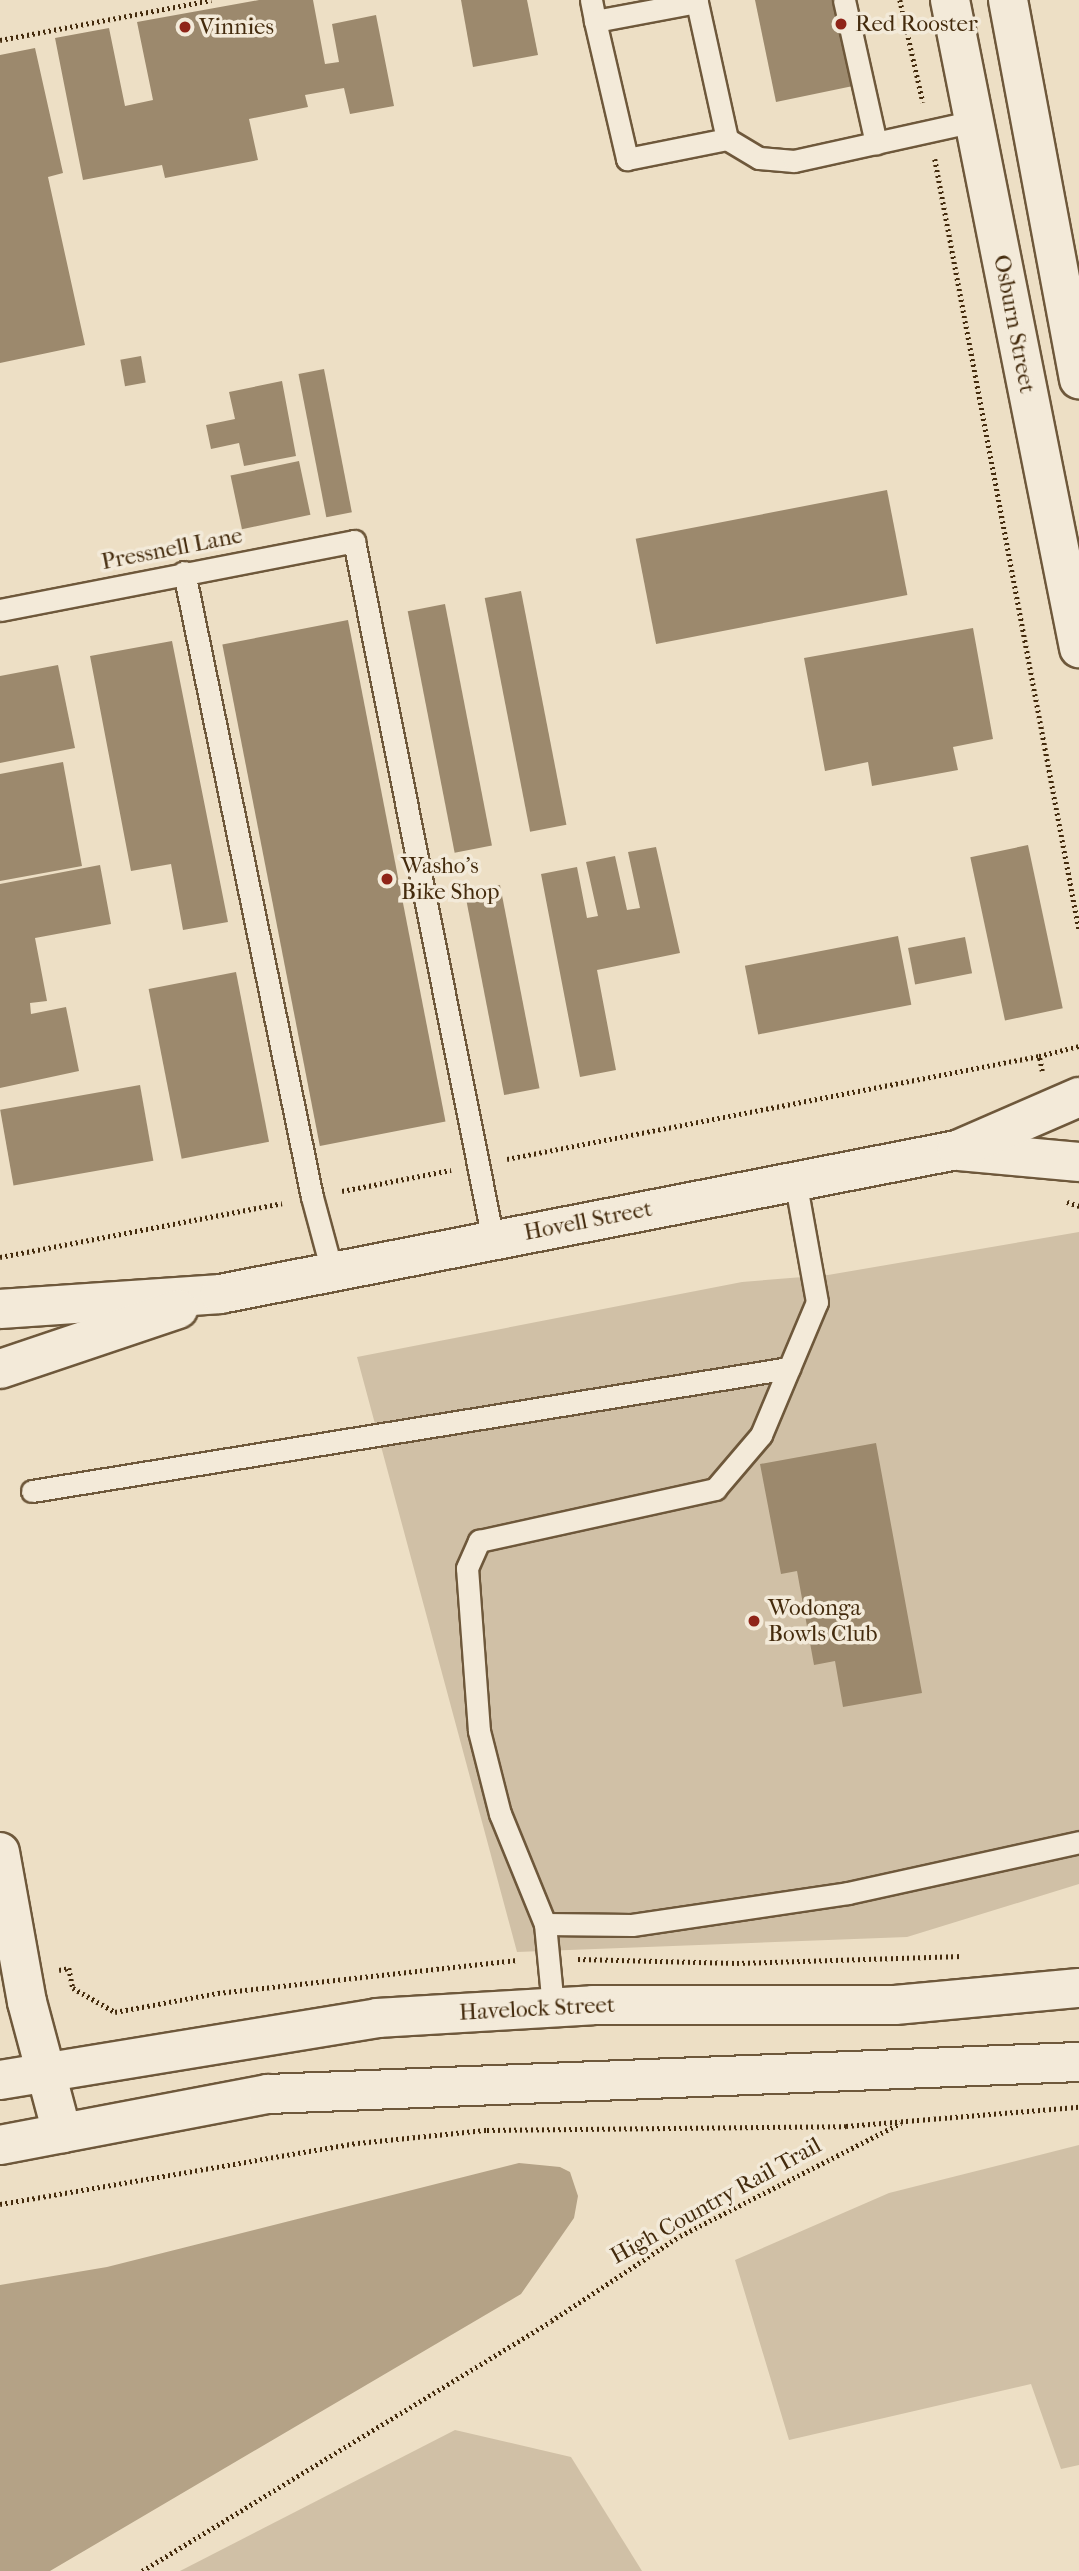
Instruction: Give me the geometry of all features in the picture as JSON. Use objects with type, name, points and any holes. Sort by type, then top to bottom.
[{"type":"street","name":"Osburn Street","points":[[950,0],[1079,648]]},
{"type":"street","points":[[1008,0],[1074,328],[1079,379]]},
{"type":"street","points":[[974,121],[1028,109]]},
{"type":"street","name":"Hovell Street","points":[[0,1369],[220,1294],[957,1150],[1079,1097]]},
{"type":"street","name":"Hovell Street","points":[[957,1150],[1079,1162]]},
{"type":"street","name":"Hovell Street","points":[[0,1309],[220,1294]]},
{"type":"street","points":[[0,1852],[27,2002],[62,2133]]},
{"type":"street","name":"Havelock Street","points":[[0,2080],[287,2029],[553,2007],[895,2005],[1079,1988]]},
{"type":"street","points":[[0,2145],[268,2094],[1079,2062]]},
{"type":"lane","points":[[844,0],[876,143]]},
{"type":"lane","points":[[727,139],[697,2],[593,11],[626,159],[727,139],[759,158],[794,161],[974,121]]},
{"type":"lane","name":"Pressnell Lane","points":[[0,610],[354,541],[478,1164]]},
{"type":"lane","points":[[184,572],[312,1197],[332,1271]]},
{"type":"lane","points":[[478,1164],[493,1240]]},
{"type":"lane","points":[[553,2007],[545,1924],[500,1814],[479,1731],[467,1568],[479,1541],[715,1489],[761,1435],[817,1302],[795,1180]]},
{"type":"lane","points":[[32,1491],[789,1368]]},
{"type":"lane","points":[[545,1924],[632,1925],[821,1897],[1079,1842]]},
{"type":"path","points":[[0,40],[211,0]]},
{"type":"path","points":[[900,0],[930,132],[1079,929]]},
{"type":"path","points":[[0,1257],[1039,1056]]},
{"type":"path","points":[[0,2204],[358,2143],[487,2130],[905,2122],[1079,2107]]},
{"type":"path","name":"High Country Rail Trail","points":[[142,2571],[551,2322],[680,2236],[905,2122]]},
{"type":"shaded area","name":"Wodonga Bowls Club","points":[[1079,1232],[1079,1884],[907,1937],[517,1952],[357,1357],[742,1282],[828,1275]]},
{"type":"shaded area","points":[[1079,2145],[1079,2465],[1061,2469],[1031,2384],[789,2440],[735,2260],[889,2193]]},
{"type":"shaded area","points":[[519,2163],[560,2167],[570,2172],[578,2196],[574,2218],[521,2294],[50,2571],[0,2571],[0,2285],[107,2267]]},
{"type":"shaded area","points":[[455,2430],[571,2457],[642,2571],[180,2571]]},
{"type":"building","points":[[259,0],[313,0],[325,64],[339,62],[332,24],[376,15],[394,106],[350,114],[344,88],[305,95],[308,107],[249,119],[258,160],[165,178],[162,165],[83,180],[55,38],[109,28],[125,106],[153,100],[137,22]]},
{"type":"building","points":[[461,0],[527,0],[538,55],[473,67]]},
{"type":"building","points":[[755,0],[835,0],[853,86],[776,102]]},
{"type":"building","points":[[35,48],[63,173],[48,177],[85,345],[0,363],[0,55]]},
{"type":"building","points":[[141,356],[146,383],[125,386],[120,360]]},
{"type":"building","points":[[324,369],[352,512],[326,517],[298,374]]},
{"type":"building","points":[[282,381],[296,456],[244,466],[239,443],[211,449],[206,425],[235,419],[229,392]]},
{"type":"building","points":[[299,461],[310,515],[242,529],[231,476]]},
{"type":"building","points":[[887,490],[907,595],[656,644],[636,539]]},
{"type":"building","points":[[521,591],[566,825],[530,832],[485,598]]},
{"type":"building","points":[[445,604],[492,845],[455,853],[408,611]]},
{"type":"building","points":[[348,620],[446,1122],[320,1146],[222,644]]},
{"type":"building","points":[[973,628],[993,739],[953,747],[958,770],[872,786],[868,762],[825,771],[804,658]]},
{"type":"building","points":[[172,641],[228,922],[183,930],[171,864],[131,871],[90,656]]},
{"type":"building","points":[[58,665],[75,748],[0,763],[0,676]]},
{"type":"building","points":[[63,762],[82,866],[0,881],[0,774]]},
{"type":"building","points":[[1028,845],[1063,1008],[1005,1021],[970,857]]},
{"type":"building","points":[[656,847],[680,953],[597,970],[616,1070],[580,1077],[541,874],[577,867],[587,918],[598,916],[586,862],[615,856],[627,910],[640,908],[628,852]]},
{"type":"building","points":[[100,865],[111,924],[35,938],[47,1001],[30,1003],[31,1014],[66,1007],[79,1071],[0,1088],[0,884]]},
{"type":"building","points":[[500,885],[539,1088],[504,1095],[465,892]]},
{"type":"building","points":[[898,936],[911,1005],[758,1034],[745,966]]},
{"type":"building","points":[[965,937],[972,973],[915,984],[908,948]]},
{"type":"building","points":[[236,972],[269,1142],[182,1159],[149,989]]},
{"type":"building","points":[[140,1085],[153,1161],[14,1185],[0,1110]]},
{"type":"building","points":[[876,1443],[922,1693],[843,1707],[835,1661],[814,1665],[797,1571],[781,1574],[760,1464]]},
{"type":"place","name":"Red Rooster","points":[[841,24]]},
{"type":"place","name":"Vinnies","points":[[185,27]]},
{"type":"place","name":"Washo's Bike Shop","points":[[387,879]]},
{"type":"place","name":"Wodonga Bowls Club","points":[[754,1621]]}]
